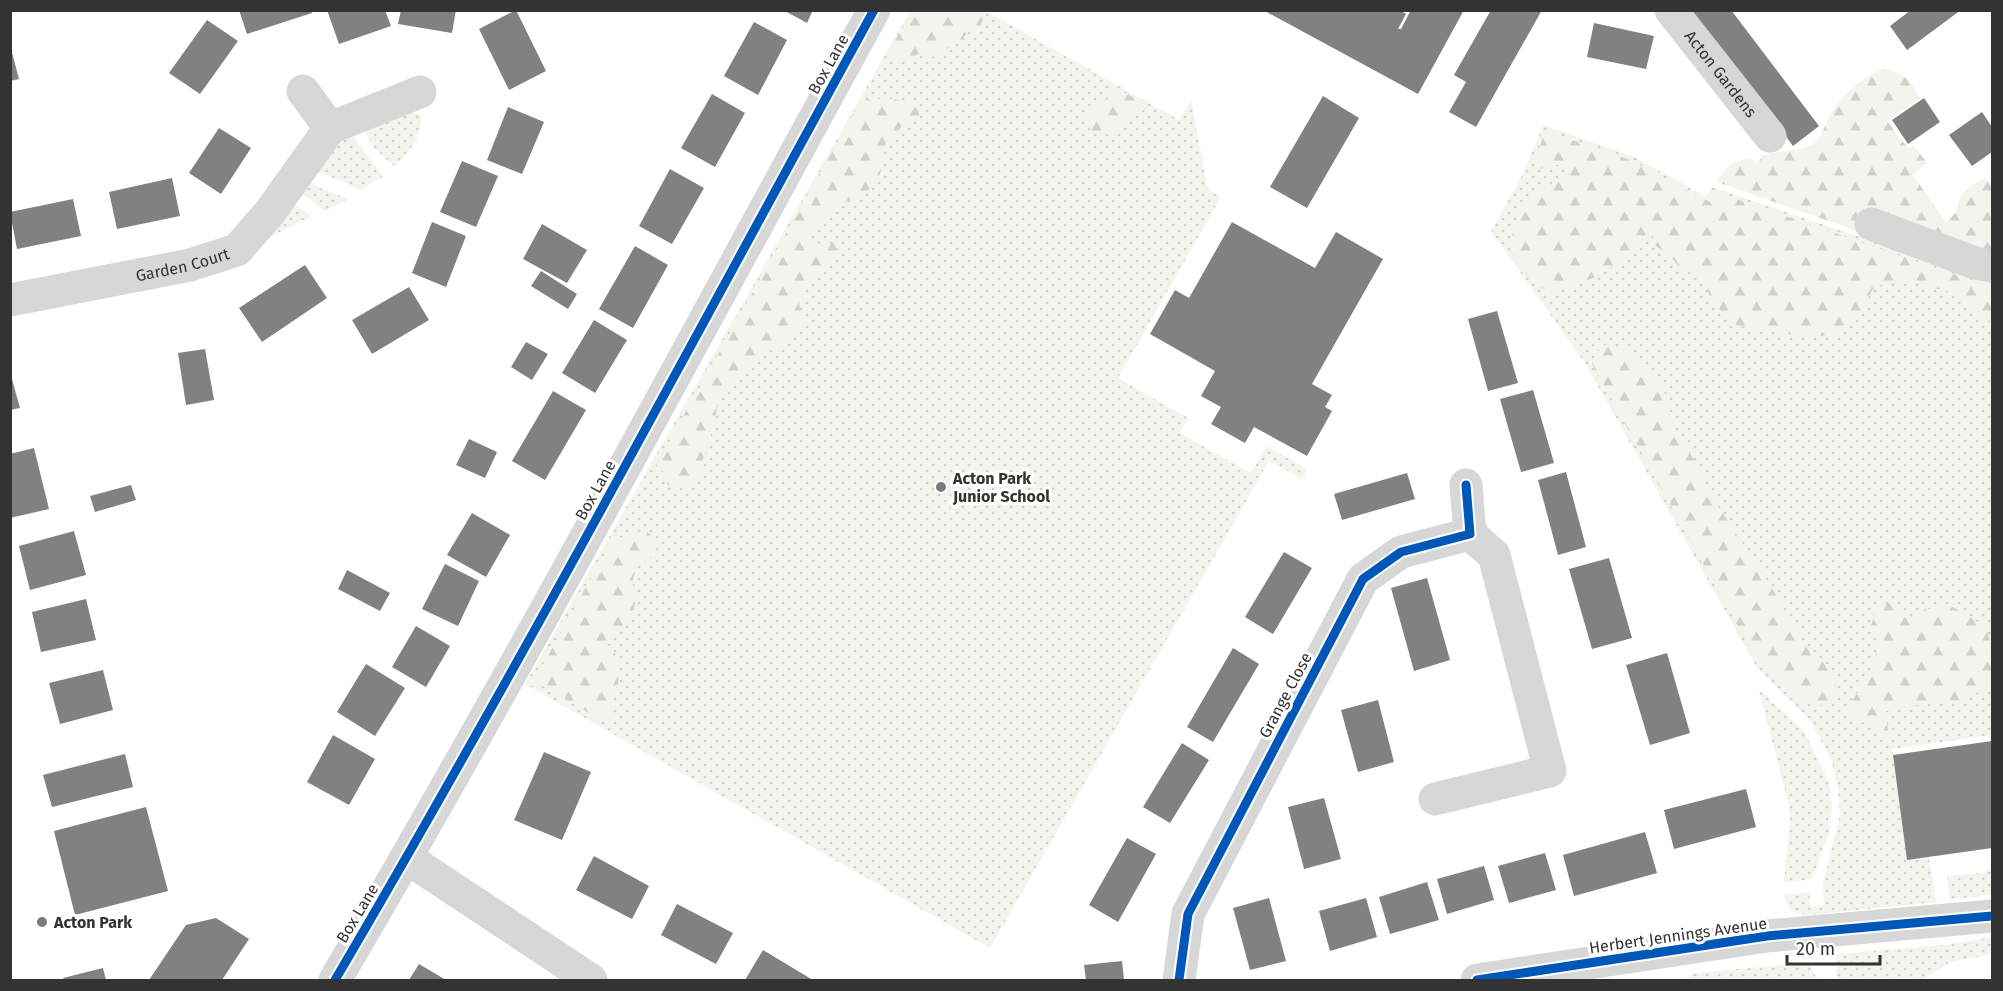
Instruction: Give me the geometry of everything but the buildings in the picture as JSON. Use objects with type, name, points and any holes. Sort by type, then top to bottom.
[{"type":"street","name":"Box Lane","points":[[335,981],[508,681],[874,10]]},
{"type":"street","name":"Acton Gardens","points":[[1671,10],[1770,136]]},
{"type":"street","points":[[303,91],[330,128],[420,92]]},
{"type":"street","name":"Garden Court","points":[[10,300],[190,265],[237,250],[270,212],[330,128]]},
{"type":"street","points":[[1871,224],[1975,263],[1992,266]]},
{"type":"street","points":[[1435,799],[1550,771],[1494,555],[1470,534],[1466,485]]},
{"type":"street","name":"Grange Close","points":[[1179,981],[1188,914],[1363,579],[1401,552],[1470,534]]},
{"type":"street","points":[[407,858],[591,981]]},
{"type":"street","name":"Herbert Jennings Avenue","points":[[1476,981],[1767,936],[1992,916]]},
{"type":"green space","points":[[981,10],[986,13],[979,29],[974,30],[970,27],[965,36],[943,54],[931,57],[922,52],[902,62],[887,54],[912,11]]},
{"type":"green space","name":"Acton Park Junior School","points":[[910,11],[986,11],[1179,120],[1191,100],[1208,189],[1221,197],[1118,378],[1188,418],[1180,433],[1251,473],[1267,446],[1307,469],[1302,479],[1269,461],[990,948],[525,684]]},
{"type":"green space","points":[[1881,69],[1905,77],[1919,98],[1887,121],[1908,148],[1914,146],[1927,163],[1913,175],[1946,222],[1956,212],[1961,196],[1968,188],[1985,178],[1992,185],[1992,274],[1971,271],[1717,182],[1726,169],[1738,161],[1749,158],[1757,163],[1763,155],[1813,144],[1844,97],[1857,84]]},
{"type":"green space","points":[[1114,87],[1149,106],[1130,120],[1121,121],[1119,130],[1106,135],[1095,134],[1087,118],[1092,110],[1107,99]]},
{"type":"green space","points":[[870,99],[894,99],[920,106],[919,117],[908,121],[886,141],[879,179],[872,188],[849,200],[809,231],[808,237],[816,242],[827,244],[840,241],[829,263],[817,272],[814,279],[807,280],[807,287],[799,303],[803,321],[797,333],[772,350],[751,360],[744,374],[734,379],[718,403],[698,482],[682,486],[668,485],[661,467],[656,465],[859,103]]},
{"type":"green space","points":[[402,111],[421,115],[420,129],[405,156],[394,166],[373,147],[362,127]]},
{"type":"green space","points":[[1543,125],[1634,157],[1707,197],[1712,187],[1972,275],[1992,278],[1992,735],[1892,749],[1907,859],[1929,857],[1936,902],[1808,915],[1798,914],[1788,904],[1785,895],[1809,892],[1811,907],[1824,905],[1823,883],[1840,815],[1838,789],[1832,762],[1810,720],[1758,669],[1585,363],[1491,231],[1524,172]]},
{"type":"green space","points":[[1546,131],[1630,160],[1710,202],[1716,192],[1971,280],[1992,283],[1992,323],[1944,289],[1930,289],[1922,284],[1904,281],[1883,284],[1872,290],[1855,320],[1836,333],[1823,336],[1791,335],[1732,324],[1711,300],[1704,277],[1682,270],[1670,256],[1656,246],[1651,231],[1606,271],[1588,280],[1548,293],[1518,264],[1512,246],[1516,221],[1525,206],[1571,170],[1565,163],[1542,169],[1533,162]]},
{"type":"green space","points":[[350,133],[383,176],[361,190],[314,169],[326,154]]},
{"type":"green space","points":[[307,180],[348,199],[325,211],[299,191]]},
{"type":"green space","points":[[291,201],[311,216],[263,241]]},
{"type":"green space","points":[[1608,343],[1627,352],[1662,383],[1674,432],[1693,458],[1716,503],[1770,585],[1804,643],[1836,674],[1834,699],[1820,706],[1796,700],[1791,688],[1760,666],[1592,364],[1596,353]]},
{"type":"green space","points":[[646,531],[658,541],[655,555],[636,568],[632,583],[637,599],[630,619],[606,643],[614,650],[619,666],[618,684],[610,697],[611,717],[604,722],[534,681],[615,535],[623,538],[634,532]]},
{"type":"green space","points":[[1896,602],[1909,623],[1925,609],[1953,607],[1985,626],[1992,646],[1992,683],[1966,700],[1940,701],[1886,711],[1889,738],[1845,712],[1871,672],[1878,646],[1871,626],[1877,606]]},
{"type":"green space","points":[[1759,691],[1768,696],[1804,731],[1829,783],[1832,806],[1830,830],[1812,879],[1785,883],[1784,880],[1790,818],[1789,805]]},
{"type":"green space","points":[[1992,869],[1992,894],[1950,900],[1947,876],[1982,873]]},
{"type":"green space","points":[[1992,937],[1992,954],[1950,962],[1922,980],[1840,980],[1836,976],[1837,954],[1946,945]]},
{"type":"green space","points":[[1808,963],[1818,980],[1684,980],[1693,973]]},
{"type":"cycle path","points":[[335,980],[541,619],[874,10]]},
{"type":"cycle path","points":[[1179,980],[1188,914],[1363,579],[1401,552],[1470,534],[1466,485]]},
{"type":"cycle path","points":[[1477,980],[1767,936],[1992,916]]},
{"type":"place","name":"Acton Park Junior School","points":[[941,487]]},
{"type":"place","name":"Acton Park","points":[[42,922]]}]
